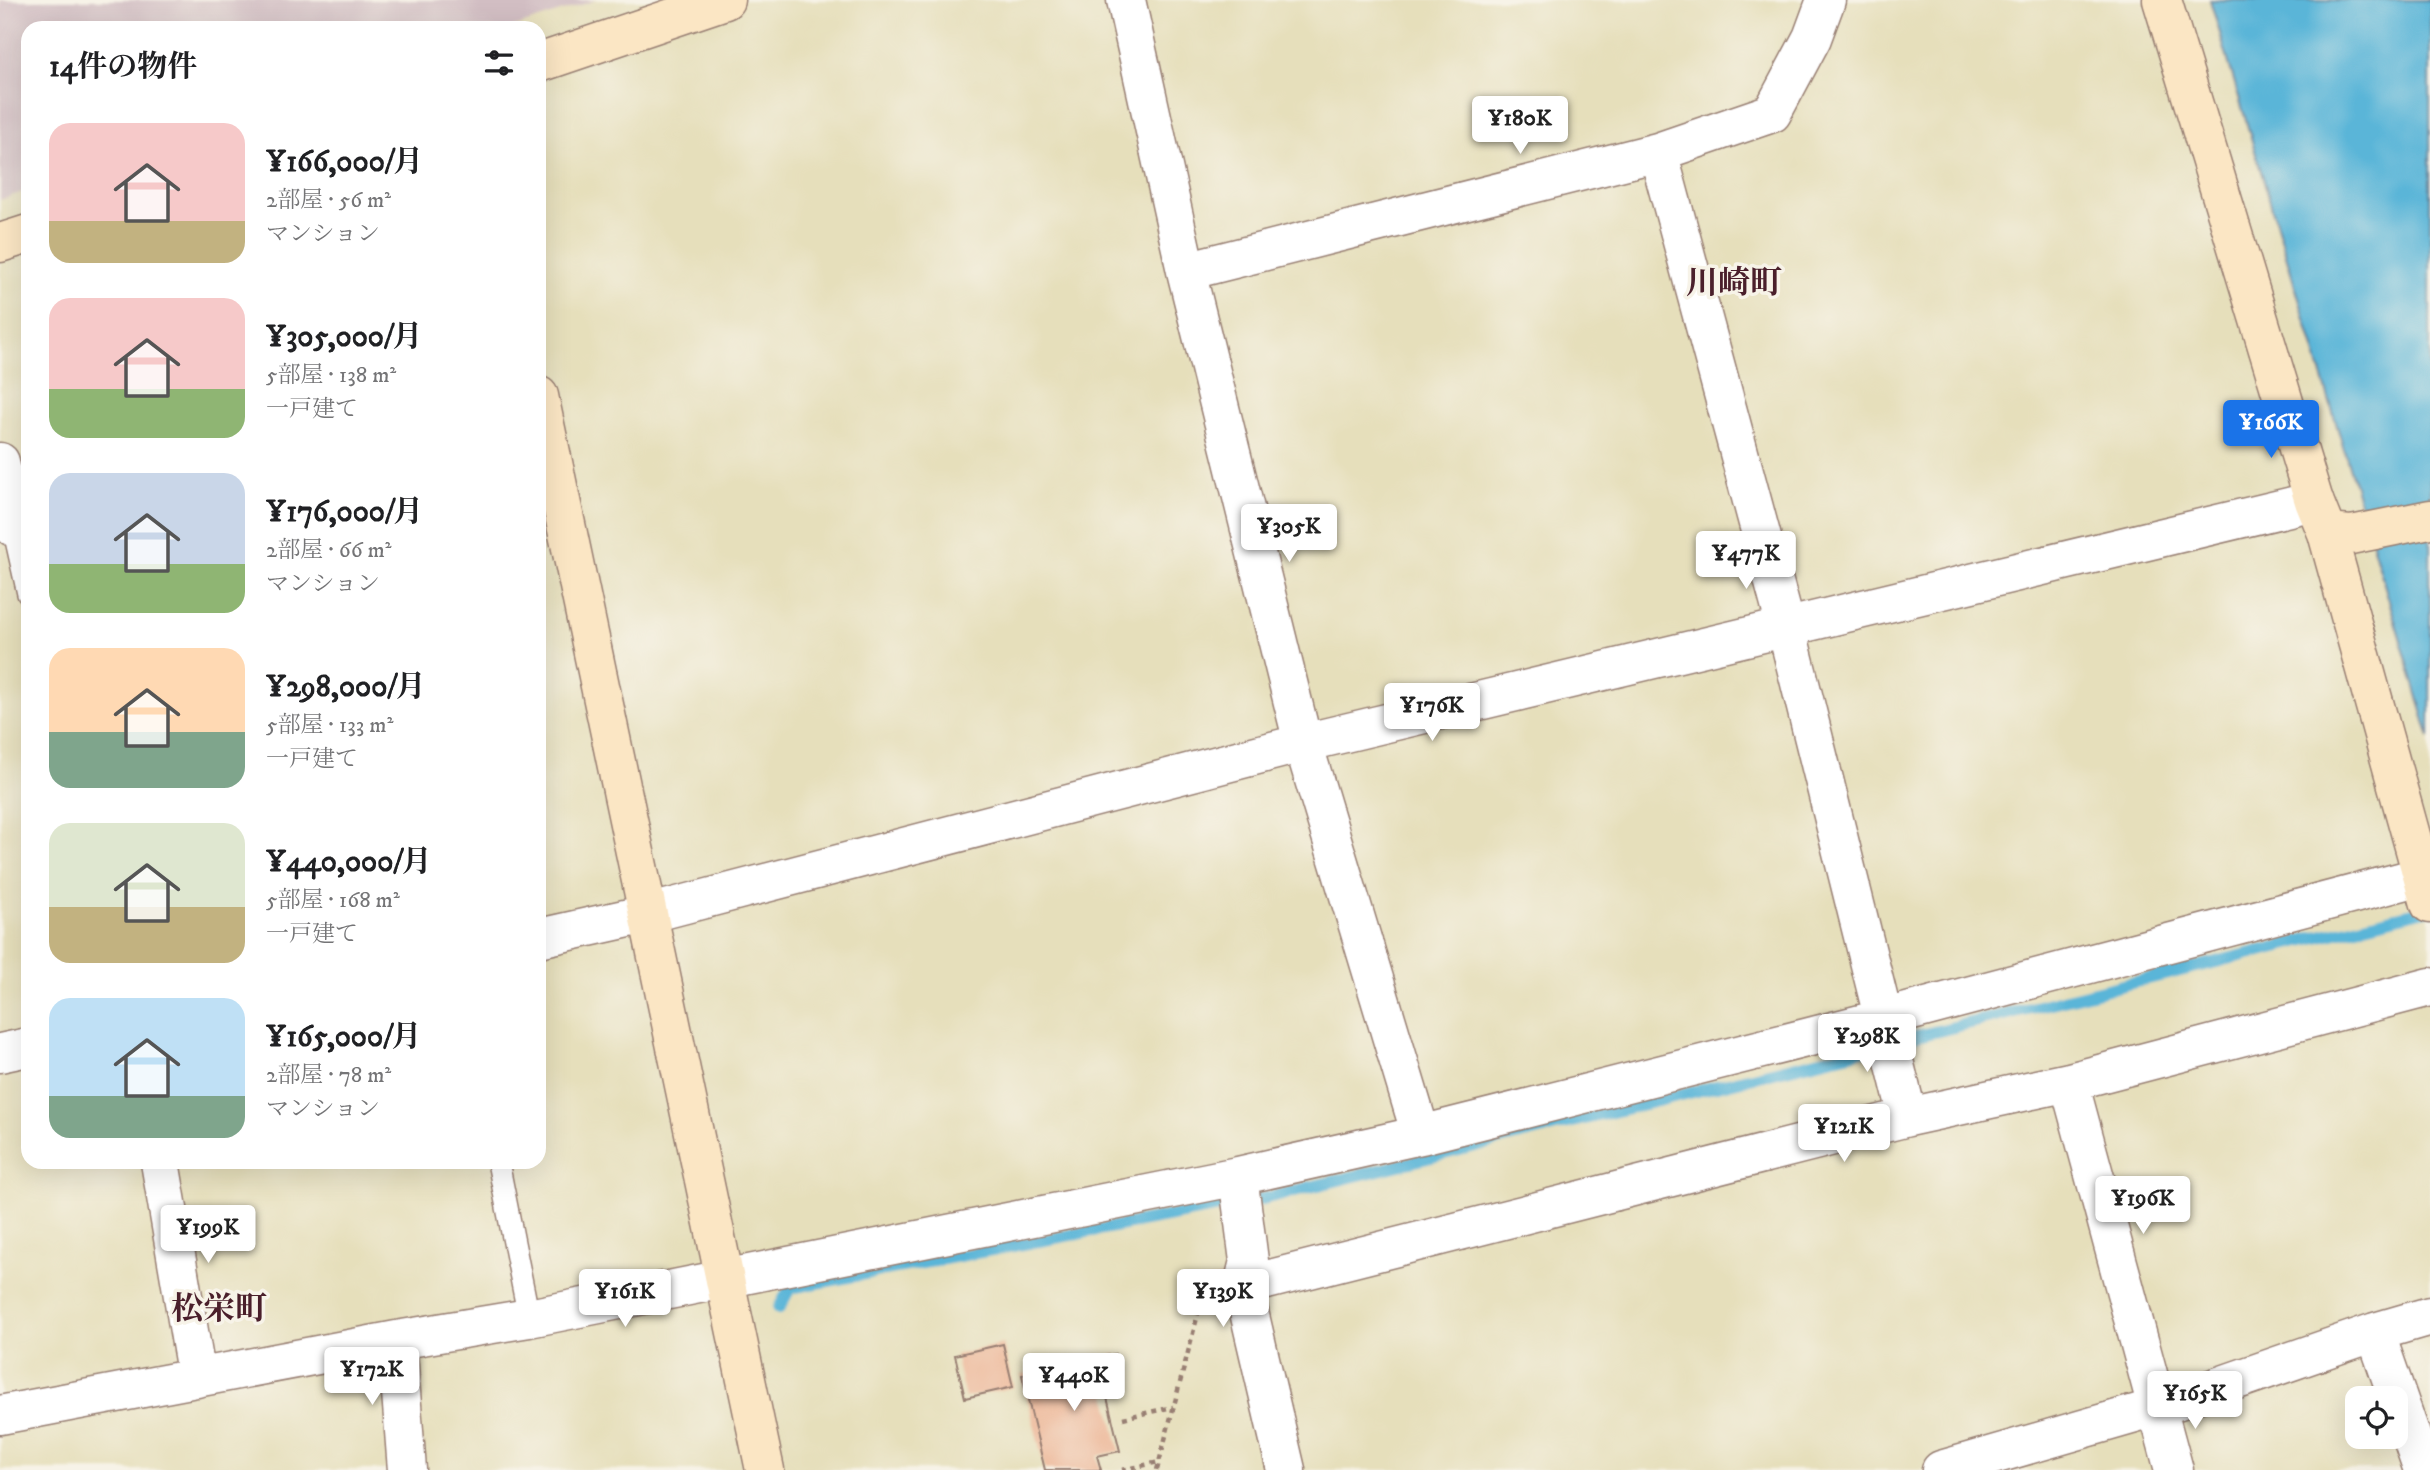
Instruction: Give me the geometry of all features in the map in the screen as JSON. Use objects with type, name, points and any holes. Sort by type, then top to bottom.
[{"type":"street","points":[[546,61],[725,0]]},
{"type":"street","points":[[1126,0],[1186,271],[1303,743],[1421,1135]]},
{"type":"street","points":[[1186,271],[1658,152],[1772,113],[1812,38],[1826,0]]},
{"type":"street","points":[[0,1415],[397,1340],[529,1318],[1238,1176],[1421,1135],[1885,1017],[2426,890],[2331,523],[2162,0]]},
{"type":"street","points":[[1658,152],[1786,627],[1908,1117]]},
{"type":"street","points":[[0,243],[21,236]]},
{"type":"street","points":[[546,437],[765,1470]]},
{"type":"street","points":[[0,462],[14,527]]},
{"type":"street","points":[[546,936],[647,914],[1303,743],[1786,627],[2331,523],[2430,519]]},
{"type":"street","points":[[1227,1291],[1908,1117],[2069,1082],[2430,987]]},
{"type":"street","points":[[0,1053],[21,1048]]},
{"type":"street","points":[[2069,1082],[2174,1470]]},
{"type":"street","points":[[161,1169],[197,1378]]},
{"type":"street","points":[[1227,1291],[1249,1261],[1238,1176]]},
{"type":"street","points":[[1227,1291],[1286,1470]]},
{"type":"street","points":[[1941,1470],[2159,1407],[2375,1332],[2430,1316]]},
{"type":"street","points":[[2375,1332],[2423,1470]]},
{"type":"street","points":[[397,1340],[407,1470]]},
{"type":"lane","points":[[14,527],[21,560]]},
{"type":"lane","points":[[499,1169],[529,1318]]},
{"type":"path","points":[[1157,1470],[1202,1298],[1227,1291]]},
{"type":"path","points":[[1123,1418],[1173,1407]]},
{"type":"path","points":[[1122,1470],[1159,1462]]},
{"type":"shaded area","points":[[0,0],[596,0],[533,21],[21,21],[21,192],[0,200]]},
{"type":"water","points":[[2210,0],[2430,0],[2430,738]]},
{"type":"building","points":[[1225,1276],[1233,1309],[1215,1313],[1209,1280]]},
{"type":"building","points":[[1003,1344],[1013,1387],[965,1398],[955,1355]]},
{"type":"building","points":[[1115,1354],[1121,1381],[1104,1385],[1120,1451],[1097,1456],[1101,1470],[1045,1470],[1022,1375]]},
{"type":"waterway","points":[[779,1308],[790,1288],[1266,1198],[2429,909]]},
{"type":"district","name":"川崎町","points":[[1734,284]]},
{"type":"district","name":"松栄町","points":[[219,1310]]}]
